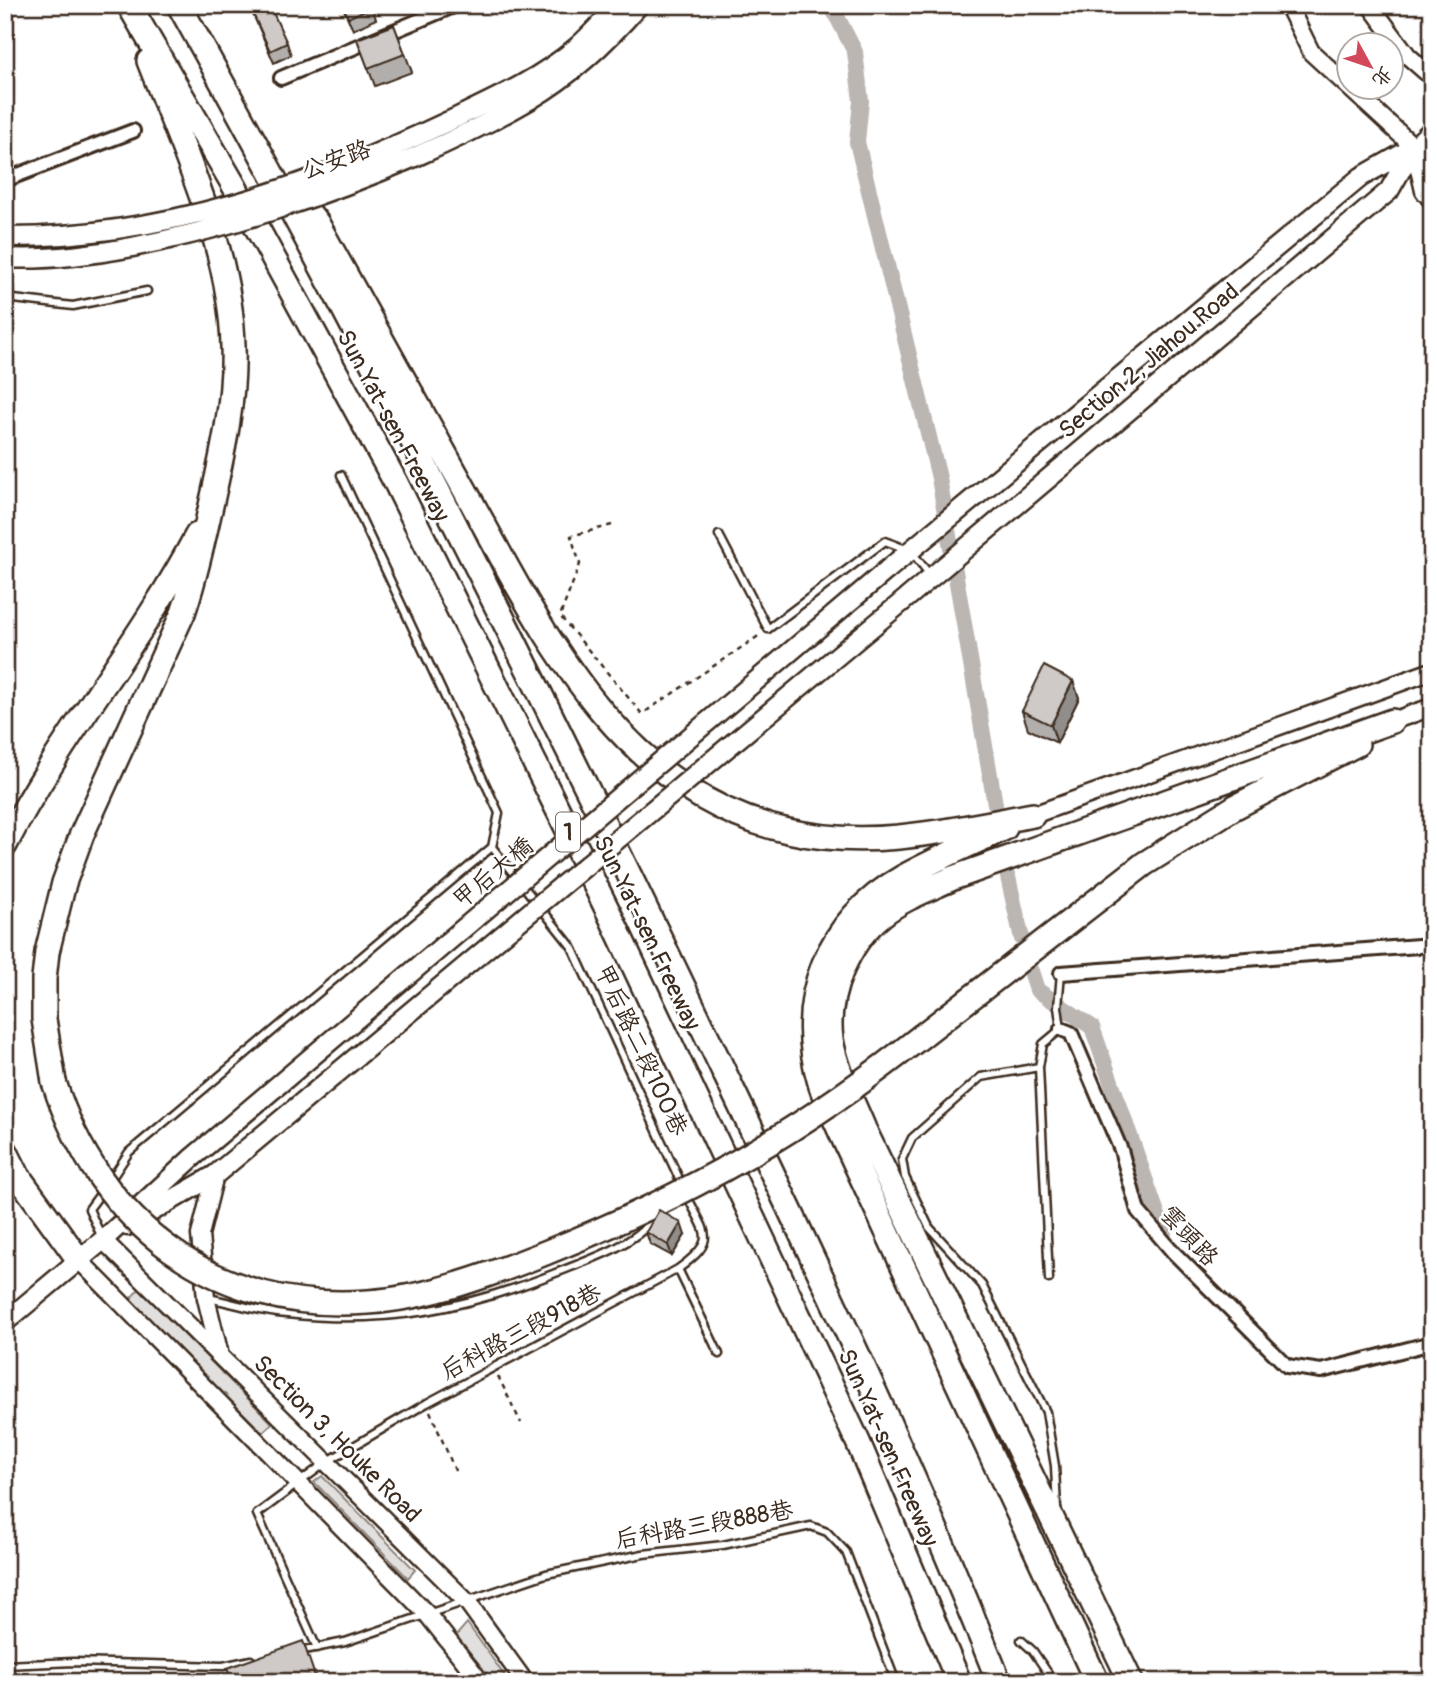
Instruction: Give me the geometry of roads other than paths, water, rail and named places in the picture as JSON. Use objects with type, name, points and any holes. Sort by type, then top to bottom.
[{"type":"highway","points":[[129,5],[200,193],[228,302],[233,346],[229,418],[194,584],[82,834],[64,883],[47,952],[44,1019],[54,1082],[71,1129],[97,1173],[131,1216],[176,1255],[207,1273],[256,1293],[315,1302],[368,1302],[479,1278],[666,1202],[749,1157],[834,1104],[1144,864],[1235,807],[1343,753],[1392,721]]},
{"type":"highway","name":"Sun Yat-sen Freeway","points":[[129,5],[232,182],[396,484],[744,1195],[858,1442],[959,1682]]},
{"type":"highway","name":"Sun Yat-sen Freeway","points":[[178,5],[257,145],[497,608],[642,902],[894,1436],[999,1682]]},
{"type":"highway","points":[[257,145],[317,223],[545,634],[601,710],[648,760],[679,783],[729,810],[786,831],[832,839],[914,837],[1033,815]]},
{"type":"highway","points":[[5,845],[57,752],[180,567],[210,511]]},
{"type":"highway","points":[[1132,1682],[864,1129],[831,1039],[835,989],[846,961],[862,937],[882,915],[908,899],[953,878],[1392,721]]},
{"type":"highway","points":[[1033,815],[902,877],[862,908],[843,927],[825,958],[811,1014],[820,1084],[1097,1682]]},
{"type":"highway","points":[[5,1150],[18,1176],[79,1260]]},
{"type":"main road","name":"公安路","points":[[5,237],[117,231],[215,208],[339,169],[524,85],[577,47],[618,5]]},
{"type":"main road","name":"公安路","points":[[5,258],[36,260],[121,248],[193,232],[343,185],[439,145],[532,98],[586,60],[639,5]]},
{"type":"main road","name":"Section 2, Jiahou Road","points":[[887,570],[1361,177],[1414,147],[1432,131]]},
{"type":"main road","name":"Section 2, Jiahou Road","points":[[215,1175],[902,602],[1389,191],[1414,147]]},
{"type":"main road","name":"甲后大橋","points":[[103,1240],[192,1158],[887,570]]},
{"type":"main road","points":[[5,1322],[103,1240],[215,1175]]},
{"type":"street","points":[[281,78],[456,5]]},
{"type":"street","points":[[1288,5],[1311,52],[1414,147],[1432,172]]},
{"type":"street","points":[[1370,5],[1408,56],[1432,77]]},
{"type":"street","points":[[5,180],[133,131]]},
{"type":"street","points":[[1414,147],[1424,191],[1432,201]]},
{"type":"street","points":[[1033,815],[1432,671]]},
{"type":"street","points":[[1392,721],[1432,707]]},
{"type":"street","points":[[1061,973],[1432,945]]},
{"type":"street","name":"雲頭路","points":[[1061,1029],[1071,1033],[1121,1150],[1138,1210],[1174,1253],[1287,1366],[1321,1371],[1432,1343]]},
{"type":"street","points":[[215,1175],[200,1235],[206,1298],[219,1353]]},
{"type":"street","name":"Section 3, Houke Road","points":[[103,1240],[468,1603],[525,1682]]},
{"type":"street","points":[[79,1260],[299,1480],[427,1614],[481,1682]]},
{"type":"lane","points":[[5,298],[73,306],[147,291]]},
{"type":"lane","points":[[103,1240],[89,1209],[129,1153],[492,847],[499,813],[341,475]]},
{"type":"lane","points":[[719,535],[768,629],[885,541],[911,551],[931,577]]},
{"type":"lane","name":"甲后路二段100巷","points":[[492,847],[572,947],[683,1189]]},
{"type":"lane","name":"雲頭路","points":[[1061,973],[1058,1007],[1061,1029]]},
{"type":"lane","points":[[1049,1279],[1039,1067],[1043,1044],[1061,1029]]},
{"type":"lane","points":[[1039,1067],[981,1077],[912,1138],[902,1159],[905,1177],[929,1227],[982,1285],[1046,1412],[1055,1466],[1056,1528]]},
{"type":"lane","points":[[206,1298],[285,1314],[379,1319],[457,1307],[515,1289],[628,1243],[683,1189]]},
{"type":"lane","name":"后科路三段918巷","points":[[317,1647],[257,1514],[299,1480],[328,1461],[427,1403],[678,1269],[702,1251],[706,1234],[683,1189]]},
{"type":"lane","points":[[678,1269],[719,1354]]},
{"type":"lane","name":"后科路三段888巷","points":[[290,1653],[345,1642],[468,1603],[546,1574],[643,1554],[723,1545],[811,1526],[827,1532],[846,1552],[896,1682]]},
{"type":"lane","points":[[1021,1640],[1033,1651],[1054,1682]]},
{"type":"lane","points":[[5,1665],[74,1662],[223,1666],[263,1658]]},
{"type":"waterway","points":[[831,5],[855,52],[861,101],[857,142],[939,478],[995,804]]},
{"type":"waterway","points":[[1008,877],[1022,939]]},
{"type":"waterway","points":[[1031,971],[1037,990],[1092,1027],[1164,1233]]}]
